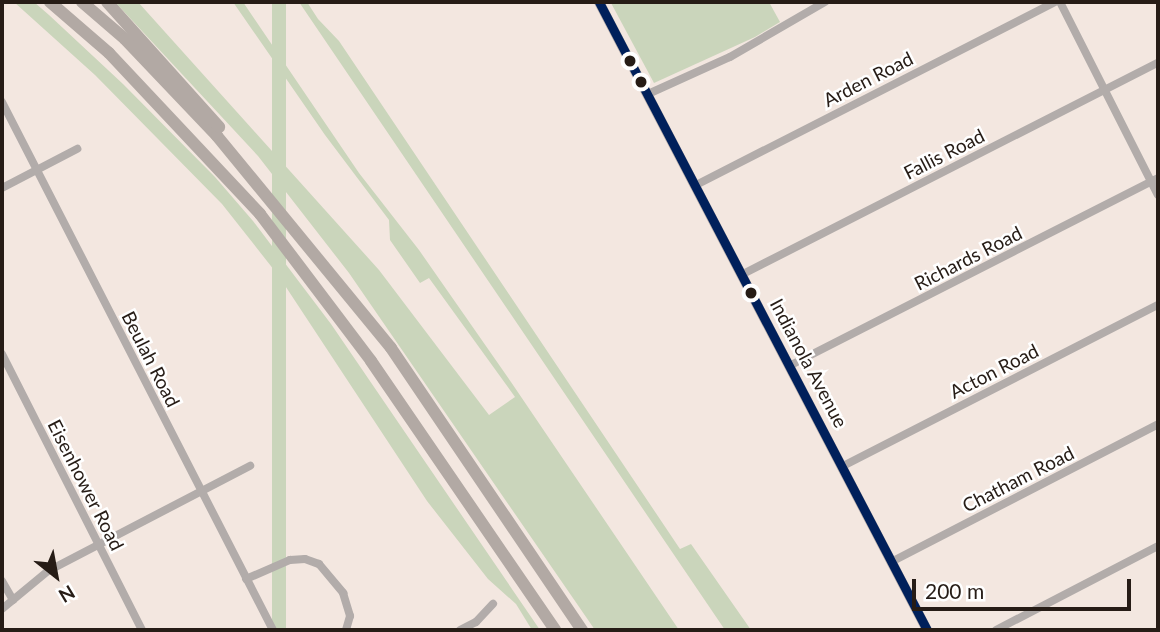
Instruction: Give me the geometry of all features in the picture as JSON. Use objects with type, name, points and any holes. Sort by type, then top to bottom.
[{"type":"highway","points":[[50,2],[109,53],[260,214],[371,361],[555,630]]},
{"type":"highway","points":[[82,2],[134,49],[217,136],[391,348],[582,630]]},
{"type":"highway","points":[[107,2],[250,164],[265,193]]},
{"type":"main road","name":"Indianola Avenue","points":[[599,2],[928,630]]},
{"type":"street","points":[[648,94],[730,57],[825,2]]},
{"type":"street","name":"Arden Road","points":[[696,185],[1055,2]]},
{"type":"street","points":[[1060,2],[1104,90],[1155,180],[1158,195]]},
{"type":"street","name":"Fallis Road","points":[[743,274],[1158,63]]},
{"type":"street","name":"Beulah Road","points":[[2,102],[273,630]]},
{"type":"street","points":[[2,188],[76,149]]},
{"type":"street","name":"Richards Road","points":[[791,365],[1155,180]]},
{"type":"street","name":"Acton Road","points":[[843,466],[1158,305]]},
{"type":"street","name":"Eisenhower Road","points":[[2,354],[142,630]]},
{"type":"street","name":"Chatham Road","points":[[892,561],[1158,424]]},
{"type":"street","points":[[2,609],[48,571],[250,466]]},
{"type":"street","points":[[996,630],[1158,546]]},
{"type":"street","points":[[246,579],[290,561],[305,559],[319,564],[343,593],[350,616],[346,630]]},
{"type":"street","points":[[2,581],[13,600]]},
{"type":"street","points":[[460,630],[476,622],[493,604]]},
{"type":"green space","points":[[14,2],[34,2],[49,15],[123,84],[215,177],[253,221],[331,324],[540,630],[532,630],[516,604],[488,579],[427,501],[278,275],[222,204],[95,75]]},
{"type":"green space","points":[[115,2],[138,2],[379,270],[489,415],[515,397],[429,278],[420,283],[390,240],[389,220],[325,135],[233,2],[243,2],[359,173],[419,250],[511,382],[679,630],[595,630],[349,273],[258,156]]},
{"type":"green space","points":[[272,2],[286,2],[286,630],[272,630]]},
{"type":"green space","points":[[299,2],[307,2],[318,19],[339,41],[680,549],[691,544],[751,630],[725,630]]},
{"type":"green space","points":[[769,2],[780,22],[755,37],[654,83],[611,3]]},
{"type":"transit line","points":[[599,2],[927,630]]}]
